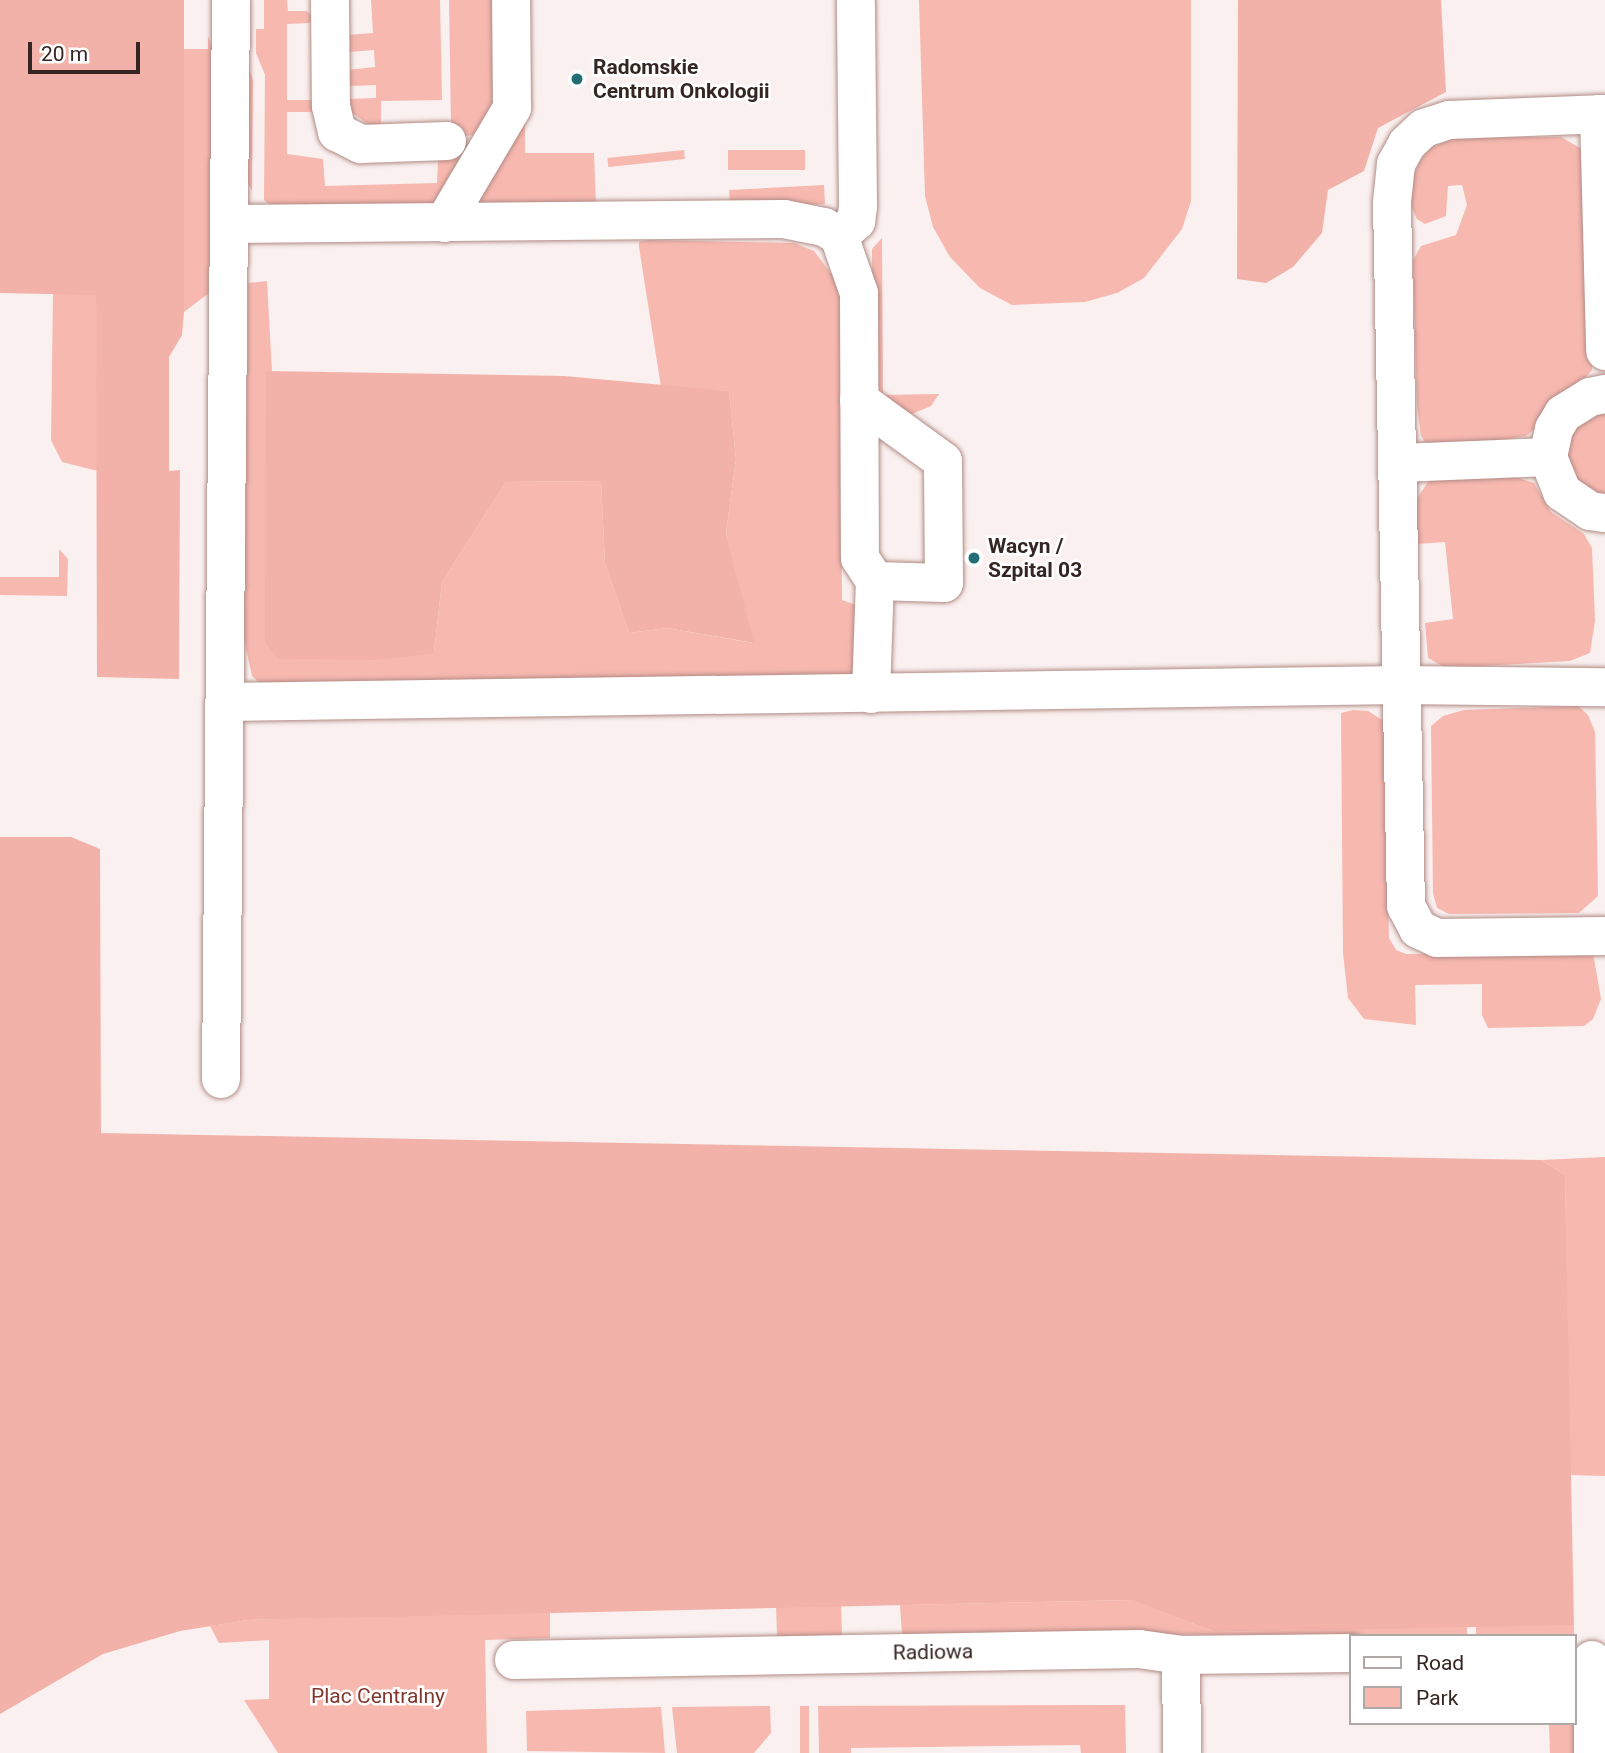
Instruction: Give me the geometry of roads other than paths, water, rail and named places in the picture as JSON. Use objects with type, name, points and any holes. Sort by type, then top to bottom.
[{"type":"street","points":[[221,1079],[230,0]]},
{"type":"street","points":[[331,0],[331,106],[337,132],[352,143],[447,141]]},
{"type":"street","points":[[444,223],[512,108],[511,0]]},
{"type":"street","points":[[839,236],[856,221],[858,206],[856,0]]},
{"type":"street","points":[[1605,351],[1602,114],[1449,120],[1424,128],[1407,144],[1396,164],[1392,203],[1400,463],[1400,685],[1406,906],[1418,929],[1437,939],[1605,936]]},
{"type":"street","points":[[230,224],[785,219],[806,220],[839,236],[859,293],[860,558],[875,581],[871,694]]},
{"type":"street","points":[[1605,394],[1583,400],[1563,414],[1554,429],[1548,457],[1562,492],[1590,511],[1605,513]]},
{"type":"street","points":[[859,400],[943,461],[944,583],[875,581]]},
{"type":"street","points":[[1400,463],[1548,457]]},
{"type":"street","points":[[225,702],[1400,685],[1605,687]]},
{"type":"street","name":"Radiowa","points":[[514,1660],[1139,1649],[1181,1655],[1350,1653]]},
{"type":"street","points":[[1181,1655],[1181,1753]]},
{"type":"street","points":[[1591,1660],[1593,1753]]},
{"type":"place","name":"Radomskie Centrum Onkologii","points":[[577,79]]},
{"type":"place","name":"Wacyn / Szpital 03","points":[[974,558]]},
{"type":"park label","name":"Plac Centralny","points":[[378,1696]]}]
